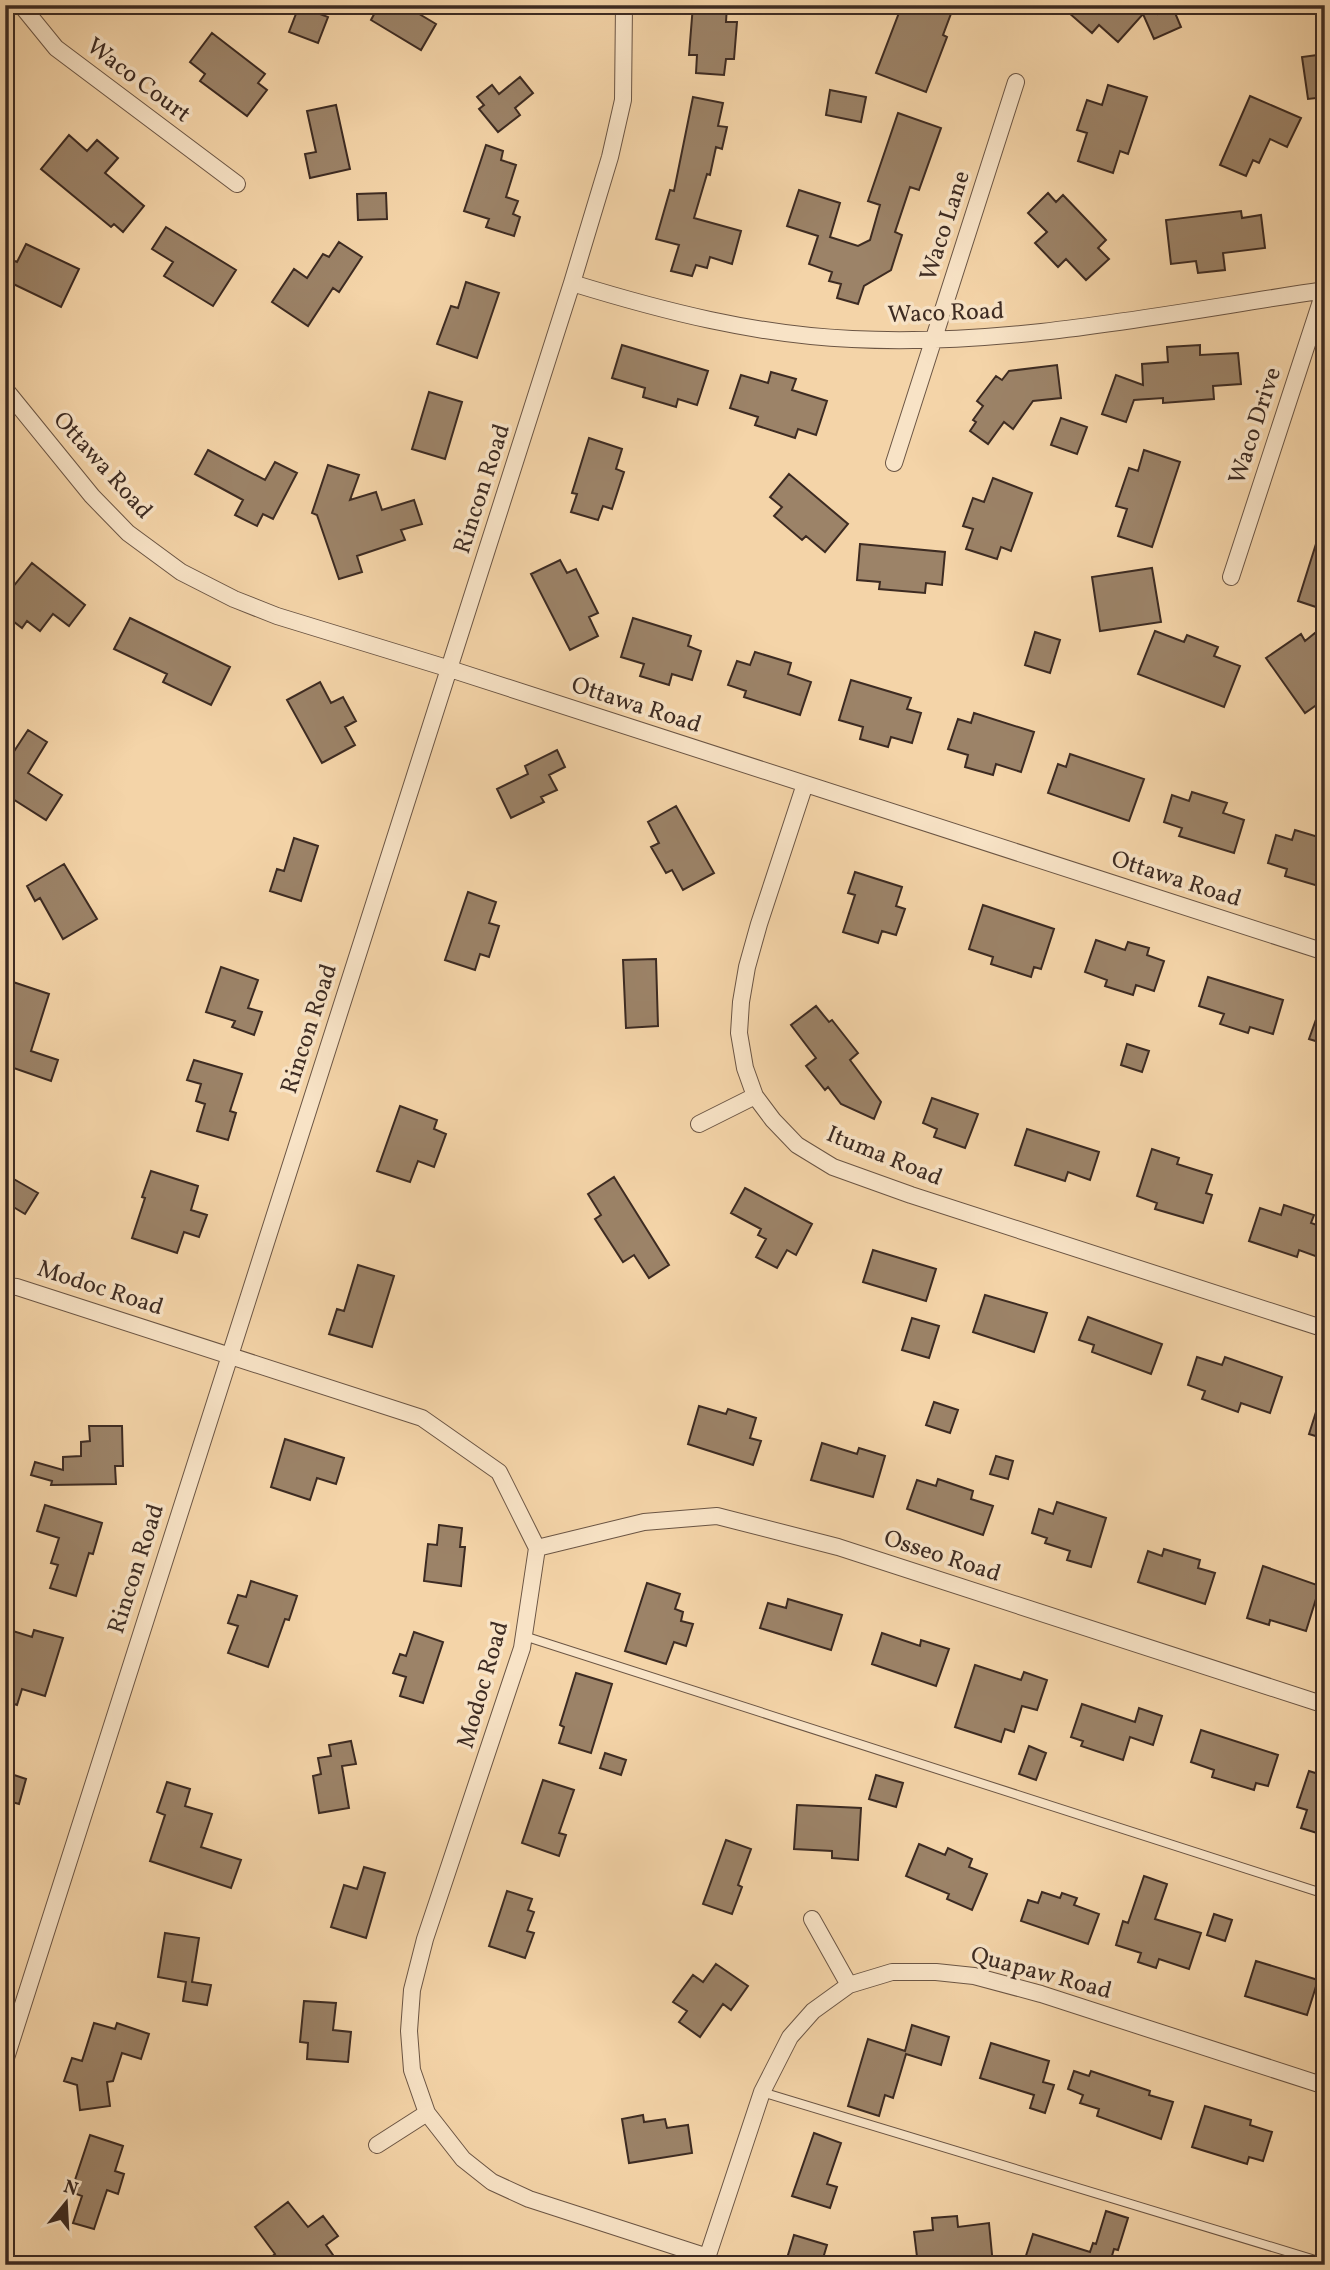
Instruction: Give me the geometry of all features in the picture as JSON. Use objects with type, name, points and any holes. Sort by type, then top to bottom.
[{"type":"street","name":"Waco Court","points":[[21,5],[55,48],[237,184]]},
{"type":"street","name":"Rincon Road","points":[[5,2061],[450,669],[610,157],[623,100],[624,5]]},
{"type":"street","name":"Waco Lane","points":[[894,463],[1016,82]]},
{"type":"street","name":"Waco Road","points":[[572,283],[694,318],[759,330],[850,339],[933,340],[1032,333],[1325,290]]},
{"type":"street","name":"Waco Drive","points":[[1231,577],[1325,290]]},
{"type":"street","name":"Ottawa Road","points":[[5,389],[92,496],[128,533],[181,572],[234,599],[277,616],[450,669],[1325,952]]},
{"type":"street","name":"Ituma Road","points":[[805,784],[747,967],[739,1033],[745,1068],[755,1096],[773,1120],[797,1145],[833,1167],[911,1195],[1325,1329]]},
{"type":"street","points":[[699,1124],[755,1096]]},
{"type":"street","name":"Modoc Road","points":[[5,1286],[30,1291],[422,1419],[499,1472],[537,1548],[522,1648],[425,1939],[412,1990],[409,2031],[412,2070],[427,2113],[463,2159],[492,2182],[529,2199],[706,2261]]},
{"type":"street","name":"Osseo Road","points":[[537,1548],[644,1522],[717,1516],[838,1547],[1325,1705]]},
{"type":"street","points":[[812,1919],[849,1985]]},
{"type":"street","name":"Quapaw Road","points":[[706,2261],[762,2092],[790,2037],[813,2011],[849,1985],[892,1972],[936,1972],[974,1976],[1041,1994],[1325,2086]]},
{"type":"street","points":[[377,2145],[427,2113]]},
{"type":"lane","points":[[524,1636],[1325,1894]]},
{"type":"lane","points":[[762,2092],[1325,2263]]},
{"type":"building","points":[[379,5],[404,5],[436,24],[421,50],[371,20]]},
{"type":"building","points":[[693,5],[727,5],[726,22],[737,22],[734,59],[726,59],[724,75],[696,73],[697,55],[689,55]]},
{"type":"building","points":[[902,5],[937,5],[952,11],[943,35],[947,37],[926,92],[876,73]]},
{"type":"building","points":[[1076,5],[1150,5],[1158,14],[1173,8],[1181,27],[1154,39],[1143,14],[1118,42],[1099,25],[1092,33],[1069,13]]},
{"type":"building","points":[[299,6],[328,17],[318,43],[289,32]]},
{"type":"building","points":[[212,33],[265,74],[258,83],[267,90],[247,116],[200,81],[205,74],[190,62]]},
{"type":"building","points":[[1325,54],[1325,97],[1308,99],[1302,57]]},
{"type":"building","points":[[520,77],[533,93],[515,108],[520,115],[498,132],[479,109],[484,105],[477,97],[492,85],[499,94]]},
{"type":"building","points":[[1108,85],[1147,97],[1128,154],[1120,151],[1113,173],[1078,161],[1087,133],[1077,130],[1087,100],[1102,105]]},
{"type":"building","points":[[830,90],[866,97],[861,122],[826,115]]},
{"type":"building","points":[[1250,96],[1301,118],[1287,147],[1270,139],[1259,163],[1253,160],[1246,176],[1220,165]]},
{"type":"building","points":[[693,97],[723,103],[718,126],[727,127],[722,149],[716,147],[710,175],[707,174],[694,218],[741,231],[732,264],[710,257],[707,268],[696,265],[692,276],[671,271],[679,245],[656,239],[670,190],[674,191]]},
{"type":"building","points":[[336,105],[350,169],[310,178],[305,154],[316,152],[307,111]]},
{"type":"building","points":[[898,113],[941,128],[919,190],[910,187],[895,232],[902,235],[891,270],[864,286],[858,304],[837,298],[841,284],[829,281],[832,272],[809,264],[818,236],[787,226],[799,190],[840,203],[830,237],[858,246],[870,240],[880,205],[868,201]]},
{"type":"building","points":[[69,135],[87,151],[97,140],[118,158],[105,173],[144,206],[123,232],[114,224],[111,227],[41,169]]},
{"type":"building","points":[[486,145],[503,151],[501,160],[516,165],[506,197],[518,201],[513,214],[520,217],[514,236],[486,227],[489,219],[464,211]]},
{"type":"building","points":[[386,193],[387,219],[358,220],[357,194]]},
{"type":"building","points":[[1048,193],[1056,202],[1063,195],[1106,240],[1098,248],[1109,259],[1086,280],[1066,259],[1058,267],[1035,243],[1047,232],[1028,213]]},
{"type":"building","points":[[1241,211],[1242,218],[1261,215],[1265,248],[1223,253],[1225,270],[1198,273],[1196,261],[1171,264],[1166,220]]},
{"type":"building","points":[[166,227],[236,270],[213,306],[164,276],[173,262],[152,249]]},
{"type":"building","points":[[339,242],[362,257],[339,292],[333,288],[308,326],[272,302],[294,269],[307,278],[323,254],[329,257]]},
{"type":"building","points":[[26,244],[79,269],[61,307],[5,280],[5,257],[17,262]]},
{"type":"building","points":[[466,282],[499,293],[477,358],[437,344],[451,306],[458,308]]},
{"type":"building","points":[[622,345],[708,371],[697,405],[678,399],[676,407],[643,397],[645,388],[612,378]]},
{"type":"building","points":[[1200,345],[1200,355],[1238,353],[1241,384],[1213,386],[1214,399],[1163,403],[1163,398],[1134,400],[1126,422],[1102,414],[1116,375],[1143,385],[1142,364],[1168,362],[1167,347]]},
{"type":"building","points":[[1057,365],[1061,398],[1033,401],[1013,429],[1004,422],[988,444],[970,431],[976,422],[973,420],[983,406],[977,401],[996,376],[1002,380],[1009,371]]},
{"type":"building","points":[[771,372],[796,379],[792,390],[827,401],[816,435],[798,429],[795,438],[755,425],[758,417],[730,408],[741,375],[768,383]]},
{"type":"building","points":[[429,392],[462,402],[445,459],[412,449]]},
{"type":"building","points":[[1061,418],[1087,427],[1077,454],[1051,445]]},
{"type":"building","points":[[589,438],[622,449],[616,469],[624,472],[612,509],[603,506],[598,520],[571,512],[577,494],[572,493]]},
{"type":"building","points":[[208,450],[265,480],[275,462],[297,473],[273,519],[263,514],[257,526],[235,515],[243,500],[195,474]]},
{"type":"building","points":[[1144,450],[1180,462],[1152,547],[1118,536],[1127,509],[1116,506],[1129,468],[1138,471]]},
{"type":"building","points":[[328,465],[359,475],[350,500],[376,492],[382,510],[414,500],[422,524],[401,530],[405,540],[357,556],[362,572],[339,579],[317,515],[312,513]]},
{"type":"building","points":[[789,474],[848,524],[825,552],[806,536],[802,540],[774,516],[782,507],[770,497]]},
{"type":"building","points":[[993,478],[1032,493],[1011,551],[1001,547],[997,559],[966,549],[973,529],[963,526],[973,498],[984,502]]},
{"type":"building","points":[[1321,528],[1325,528],[1325,610],[1298,601]]},
{"type":"building","points":[[860,544],[945,552],[942,585],[926,583],[925,593],[879,589],[880,582],[857,580]]},
{"type":"building","points":[[560,560],[567,573],[576,569],[598,613],[589,617],[598,636],[570,650],[531,574]]},
{"type":"building","points":[[32,563],[85,605],[69,626],[53,614],[40,631],[27,621],[22,628],[5,615],[12,603],[5,597]]},
{"type":"building","points":[[1152,568],[1161,622],[1100,631],[1092,577]]},
{"type":"building","points":[[130,618],[230,667],[211,705],[163,682],[167,674],[114,649]]},
{"type":"building","points":[[633,618],[691,636],[688,646],[701,651],[692,680],[672,674],[669,685],[640,676],[644,664],[621,657]]},
{"type":"building","points":[[1155,631],[1184,642],[1187,635],[1218,647],[1214,656],[1240,666],[1224,707],[1138,674]]},
{"type":"building","points":[[1035,632],[1060,640],[1050,673],[1025,665]]},
{"type":"building","points":[[1315,633],[1325,647],[1325,699],[1305,713],[1266,658],[1301,634],[1305,641]]},
{"type":"building","points":[[755,652],[791,663],[788,674],[811,682],[800,715],[744,697],[746,691],[728,685],[737,661],[750,665]]},
{"type":"building","points":[[851,680],[911,698],[907,709],[921,713],[912,743],[891,737],[888,747],[860,739],[863,727],[839,720]]},
{"type":"building","points":[[320,682],[331,703],[343,697],[356,721],[345,727],[355,745],[322,763],[287,700]]},
{"type":"building","points":[[974,713],[1034,732],[1021,772],[996,764],[993,775],[965,767],[968,755],[948,749],[958,719],[971,723]]},
{"type":"building","points":[[28,730],[47,742],[28,773],[62,795],[46,820],[5,794],[5,765]]},
{"type":"building","points":[[557,750],[565,767],[549,775],[557,790],[541,797],[544,802],[511,818],[497,789],[528,774],[525,766]]},
{"type":"building","points":[[1070,754],[1144,779],[1129,821],[1048,793],[1058,764],[1066,767]]},
{"type":"building","points":[[1192,792],[1227,803],[1223,813],[1244,820],[1234,853],[1179,836],[1182,828],[1164,822],[1172,795],[1189,801]]},
{"type":"building","points":[[676,806],[714,873],[683,890],[672,870],[666,873],[651,847],[659,843],[648,822]]},
{"type":"building","points":[[1295,830],[1325,839],[1325,888],[1285,876],[1287,869],[1268,863],[1276,835],[1292,840]]},
{"type":"building","points":[[294,838],[318,846],[301,901],[270,891],[277,869],[284,871]]},
{"type":"building","points":[[64,864],[97,919],[63,939],[40,898],[35,901],[27,886]]},
{"type":"building","points":[[855,872],[902,887],[896,906],[905,909],[896,935],[882,931],[878,943],[843,932],[855,895],[848,893]]},
{"type":"building","points":[[468,892],[496,902],[489,923],[499,926],[489,957],[480,954],[475,970],[445,960]]},
{"type":"building","points":[[983,905],[1054,929],[1041,969],[1034,967],[1031,977],[991,964],[993,957],[969,949]]},
{"type":"building","points":[[1096,940],[1125,950],[1128,942],[1149,948],[1147,955],[1164,961],[1154,991],[1136,985],[1133,995],[1105,986],[1107,980],[1085,972]]},
{"type":"building","points":[[656,959],[658,1026],[626,1028],[623,960]]},
{"type":"building","points":[[221,967],[258,980],[248,1008],[262,1012],[254,1035],[232,1027],[235,1021],[206,1012]]},
{"type":"building","points":[[1208,977],[1283,1000],[1273,1034],[1250,1027],[1248,1033],[1220,1024],[1224,1014],[1199,1006]]},
{"type":"building","points":[[13,982],[49,994],[31,1051],[58,1060],[51,1081],[5,1065],[5,1006]]},
{"type":"building","points":[[1323,1000],[1325,1001],[1325,1044],[1309,1039]]},
{"type":"building","points":[[816,1006],[829,1022],[832,1020],[858,1053],[850,1060],[881,1102],[874,1119],[841,1104],[828,1087],[825,1090],[806,1066],[816,1058],[791,1025]]},
{"type":"building","points":[[1127,1044],[1149,1051],[1142,1072],[1121,1065]]},
{"type":"building","points":[[194,1060],[242,1074],[230,1111],[236,1113],[228,1140],[197,1131],[205,1104],[196,1101],[201,1084],[187,1080]]},
{"type":"building","points":[[932,1098],[978,1114],[965,1148],[934,1137],[937,1129],[923,1123]]},
{"type":"building","points":[[400,1106],[437,1120],[434,1129],[446,1134],[434,1167],[418,1161],[410,1182],[377,1171]]},
{"type":"building","points":[[1027,1129],[1099,1152],[1090,1180],[1068,1172],[1065,1181],[1015,1165]]},
{"type":"building","points":[[1152,1149],[1179,1158],[1177,1164],[1212,1175],[1206,1193],[1212,1195],[1203,1223],[1155,1209],[1157,1203],[1137,1196]]},
{"type":"building","points":[[151,1171],[198,1186],[191,1210],[207,1215],[199,1237],[184,1232],[177,1253],[132,1238]]},
{"type":"building","points":[[5,1174],[38,1193],[25,1214],[5,1202]]},
{"type":"building","points":[[614,1177],[669,1265],[649,1278],[634,1255],[623,1262],[595,1219],[601,1215],[588,1194]]},
{"type":"building","points":[[745,1188],[812,1224],[796,1255],[787,1250],[777,1268],[756,1257],[766,1239],[758,1235],[761,1229],[731,1213]]},
{"type":"building","points":[[1284,1205],[1314,1215],[1311,1223],[1325,1228],[1318,1257],[1299,1250],[1297,1257],[1249,1241],[1260,1208],[1281,1215]]},
{"type":"building","points":[[873,1250],[936,1269],[926,1301],[863,1282]]},
{"type":"building","points":[[358,1265],[394,1276],[372,1347],[329,1334],[337,1309],[344,1311]]},
{"type":"building","points":[[985,1295],[1047,1313],[1034,1352],[973,1332]]},
{"type":"building","points":[[1088,1317],[1162,1344],[1151,1374],[1092,1352],[1094,1345],[1079,1340]]},
{"type":"building","points":[[912,1318],[939,1326],[929,1358],[902,1350]]},
{"type":"building","points":[[1197,1357],[1222,1365],[1225,1357],[1282,1377],[1270,1413],[1241,1403],[1238,1412],[1202,1399],[1205,1391],[1188,1385]]},
{"type":"building","points":[[1322,1393],[1325,1393],[1325,1439],[1309,1434]]},
{"type":"building","points":[[934,1402],[958,1410],[950,1433],[926,1425]]},
{"type":"building","points":[[699,1406],[726,1414],[728,1409],[756,1418],[750,1438],[761,1441],[753,1465],[688,1444]]},
{"type":"building","points":[[89,1426],[122,1426],[123,1466],[115,1466],[116,1484],[51,1485],[52,1481],[31,1475],[35,1462],[63,1470],[63,1457],[81,1456],[81,1442],[90,1441]]},
{"type":"building","points":[[285,1439],[344,1458],[336,1484],[317,1478],[310,1500],[271,1487]]},
{"type":"building","points":[[822,1443],[857,1454],[859,1448],[885,1456],[873,1497],[811,1480]]},
{"type":"building","points":[[996,1456],[1013,1461],[1008,1479],[990,1474]]},
{"type":"building","points":[[938,1479],[973,1491],[971,1499],[993,1506],[983,1535],[907,1509],[917,1480],[936,1486]]},
{"type":"building","points":[[1057,1502],[1106,1518],[1091,1567],[1067,1560],[1070,1551],[1045,1543],[1047,1538],[1032,1533],[1039,1509],[1053,1514]]},
{"type":"building","points":[[45,1505],[102,1523],[93,1554],[89,1553],[76,1596],[50,1588],[58,1565],[51,1563],[59,1538],[37,1531]]},
{"type":"building","points":[[439,1525],[462,1528],[460,1547],[465,1547],[461,1586],[424,1581],[428,1544],[437,1545]]},
{"type":"building","points":[[1164,1549],[1200,1560],[1198,1568],[1215,1573],[1205,1604],[1138,1582],[1148,1551],[1162,1556]]},
{"type":"building","points":[[1263,1566],[1320,1586],[1306,1631],[1270,1620],[1269,1625],[1247,1618]]},
{"type":"building","points":[[251,1581],[297,1596],[289,1620],[285,1619],[268,1667],[228,1653],[238,1626],[228,1623],[238,1595],[246,1597]]},
{"type":"building","points":[[647,1583],[680,1594],[675,1609],[683,1612],[681,1621],[693,1624],[686,1646],[674,1642],[666,1664],[625,1651]]},
{"type":"building","points":[[788,1599],[842,1615],[831,1650],[760,1628],[768,1603],[786,1608]]},
{"type":"building","points":[[34,1630],[63,1638],[45,1696],[22,1689],[17,1705],[5,1701],[5,1658],[13,1631],[32,1637]]},
{"type":"building","points":[[414,1632],[443,1642],[423,1703],[400,1696],[406,1677],[393,1673],[400,1654],[406,1656]]},
{"type":"building","points":[[882,1633],[920,1646],[921,1640],[949,1649],[936,1686],[872,1664]]},
{"type":"building","points":[[975,1665],[1021,1680],[1024,1672],[1047,1680],[1037,1710],[1022,1706],[1014,1732],[1005,1729],[1001,1742],[955,1727]]},
{"type":"building","points":[[576,1673],[612,1684],[591,1753],[559,1743],[564,1727],[560,1725]]},
{"type":"building","points":[[1082,1704],[1135,1722],[1139,1708],[1162,1716],[1153,1745],[1130,1737],[1123,1760],[1081,1746],[1083,1741],[1071,1737]]},
{"type":"building","points":[[1201,1730],[1278,1755],[1268,1786],[1256,1783],[1254,1790],[1212,1777],[1214,1770],[1191,1762]]},
{"type":"building","points":[[351,1741],[356,1764],[342,1766],[349,1808],[319,1813],[313,1776],[321,1774],[318,1758],[331,1756],[329,1745]]},
{"type":"building","points":[[1029,1746],[1046,1753],[1036,1780],[1019,1774]]},
{"type":"building","points":[[605,1753],[626,1760],[621,1775],[600,1768]]},
{"type":"building","points":[[1309,1771],[1325,1776],[1325,1811],[1317,1833],[1301,1828],[1307,1810],[1297,1807]]},
{"type":"building","points":[[5,1772],[26,1779],[19,1804],[5,1800]]},
{"type":"building","points":[[876,1775],[903,1783],[896,1807],[869,1799]]},
{"type":"building","points":[[543,1780],[574,1790],[559,1833],[566,1835],[559,1856],[522,1843]]},
{"type":"building","points":[[167,1782],[190,1789],[185,1806],[212,1814],[201,1847],[241,1860],[231,1888],[150,1861],[165,1815],[157,1812]]},
{"type":"building","points":[[797,1805],[861,1808],[858,1860],[832,1858],[832,1851],[794,1849]]},
{"type":"building","points":[[726,1840],[751,1849],[738,1885],[742,1887],[732,1914],[703,1904]]},
{"type":"building","points":[[919,1844],[945,1855],[948,1848],[972,1859],[969,1867],[987,1874],[972,1910],[947,1899],[949,1894],[906,1876]]},
{"type":"building","points":[[364,1867],[385,1873],[366,1938],[331,1927],[344,1885],[357,1889]]},
{"type":"building","points":[[1144,1876],[1167,1884],[1155,1919],[1201,1933],[1189,1969],[1159,1959],[1156,1968],[1138,1962],[1141,1953],[1116,1945],[1123,1921],[1128,1923]]},
{"type":"building","points":[[507,1891],[532,1899],[528,1910],[534,1912],[527,1931],[534,1933],[525,1958],[489,1946]]},
{"type":"building","points":[[1042,1892],[1060,1898],[1062,1893],[1077,1898],[1074,1905],[1099,1914],[1088,1944],[1021,1921],[1028,1900],[1038,1903]]},
{"type":"building","points":[[1214,1914],[1232,1920],[1225,1941],[1207,1935]]},
{"type":"building","points":[[165,1933],[199,1938],[192,1982],[211,1985],[207,2005],[183,2001],[186,1982],[158,1977]]},
{"type":"building","points":[[1256,1961],[1318,1980],[1307,2015],[1245,1996]]},
{"type":"building","points":[[716,1964],[748,1986],[731,2010],[723,2004],[700,2037],[679,2022],[687,2011],[673,2002],[693,1975],[703,1982]]},
{"type":"building","points":[[304,2001],[336,2003],[333,2030],[351,2032],[348,2062],[307,2059],[308,2043],[300,2042]]},
{"type":"building","points":[[94,2023],[115,2029],[117,2023],[149,2034],[141,2059],[122,2053],[113,2081],[107,2082],[110,2106],[80,2110],[77,2085],[64,2081],[72,2058],[82,2061]]},
{"type":"building","points":[[912,2025],[949,2037],[941,2065],[906,2054],[893,2098],[885,2095],[879,2116],[848,2106],[868,2039],[905,2051]]},
{"type":"building","points":[[991,2043],[1049,2061],[1043,2082],[1054,2085],[1045,2113],[1030,2108],[1034,2095],[980,2078]]},
{"type":"building","points":[[1074,2071],[1089,2076],[1091,2071],[1150,2091],[1149,2095],[1173,2102],[1161,2139],[1097,2116],[1099,2109],[1080,2103],[1083,2095],[1068,2089]]},
{"type":"building","points":[[1205,2106],[1251,2120],[1250,2125],[1272,2132],[1263,2161],[1249,2157],[1247,2164],[1192,2147]]},
{"type":"building","points":[[643,2115],[644,2122],[665,2119],[667,2128],[688,2125],[692,2153],[629,2163],[622,2119]]},
{"type":"building","points":[[814,2133],[841,2143],[827,2184],[837,2187],[830,2208],[792,2196]]},
{"type":"building","points":[[90,2135],[123,2146],[115,2171],[124,2174],[118,2194],[107,2190],[94,2229],[73,2223],[82,2196],[71,2192]]},
{"type":"building","points":[[288,2202],[308,2227],[323,2216],[338,2236],[326,2245],[340,2265],[262,2265],[275,2254],[255,2227]]},
{"type":"building","points":[[1106,2211],[1128,2218],[1118,2250],[1114,2249],[1111,2259],[1120,2262],[1119,2265],[1023,2265],[1033,2234],[1090,2252],[1093,2243],[1096,2244]]},
{"type":"building","points":[[957,2216],[958,2227],[989,2223],[993,2265],[918,2265],[914,2232],[933,2230],[932,2218]]},
{"type":"building","points":[[794,2235],[827,2245],[821,2265],[785,2265]]}]
